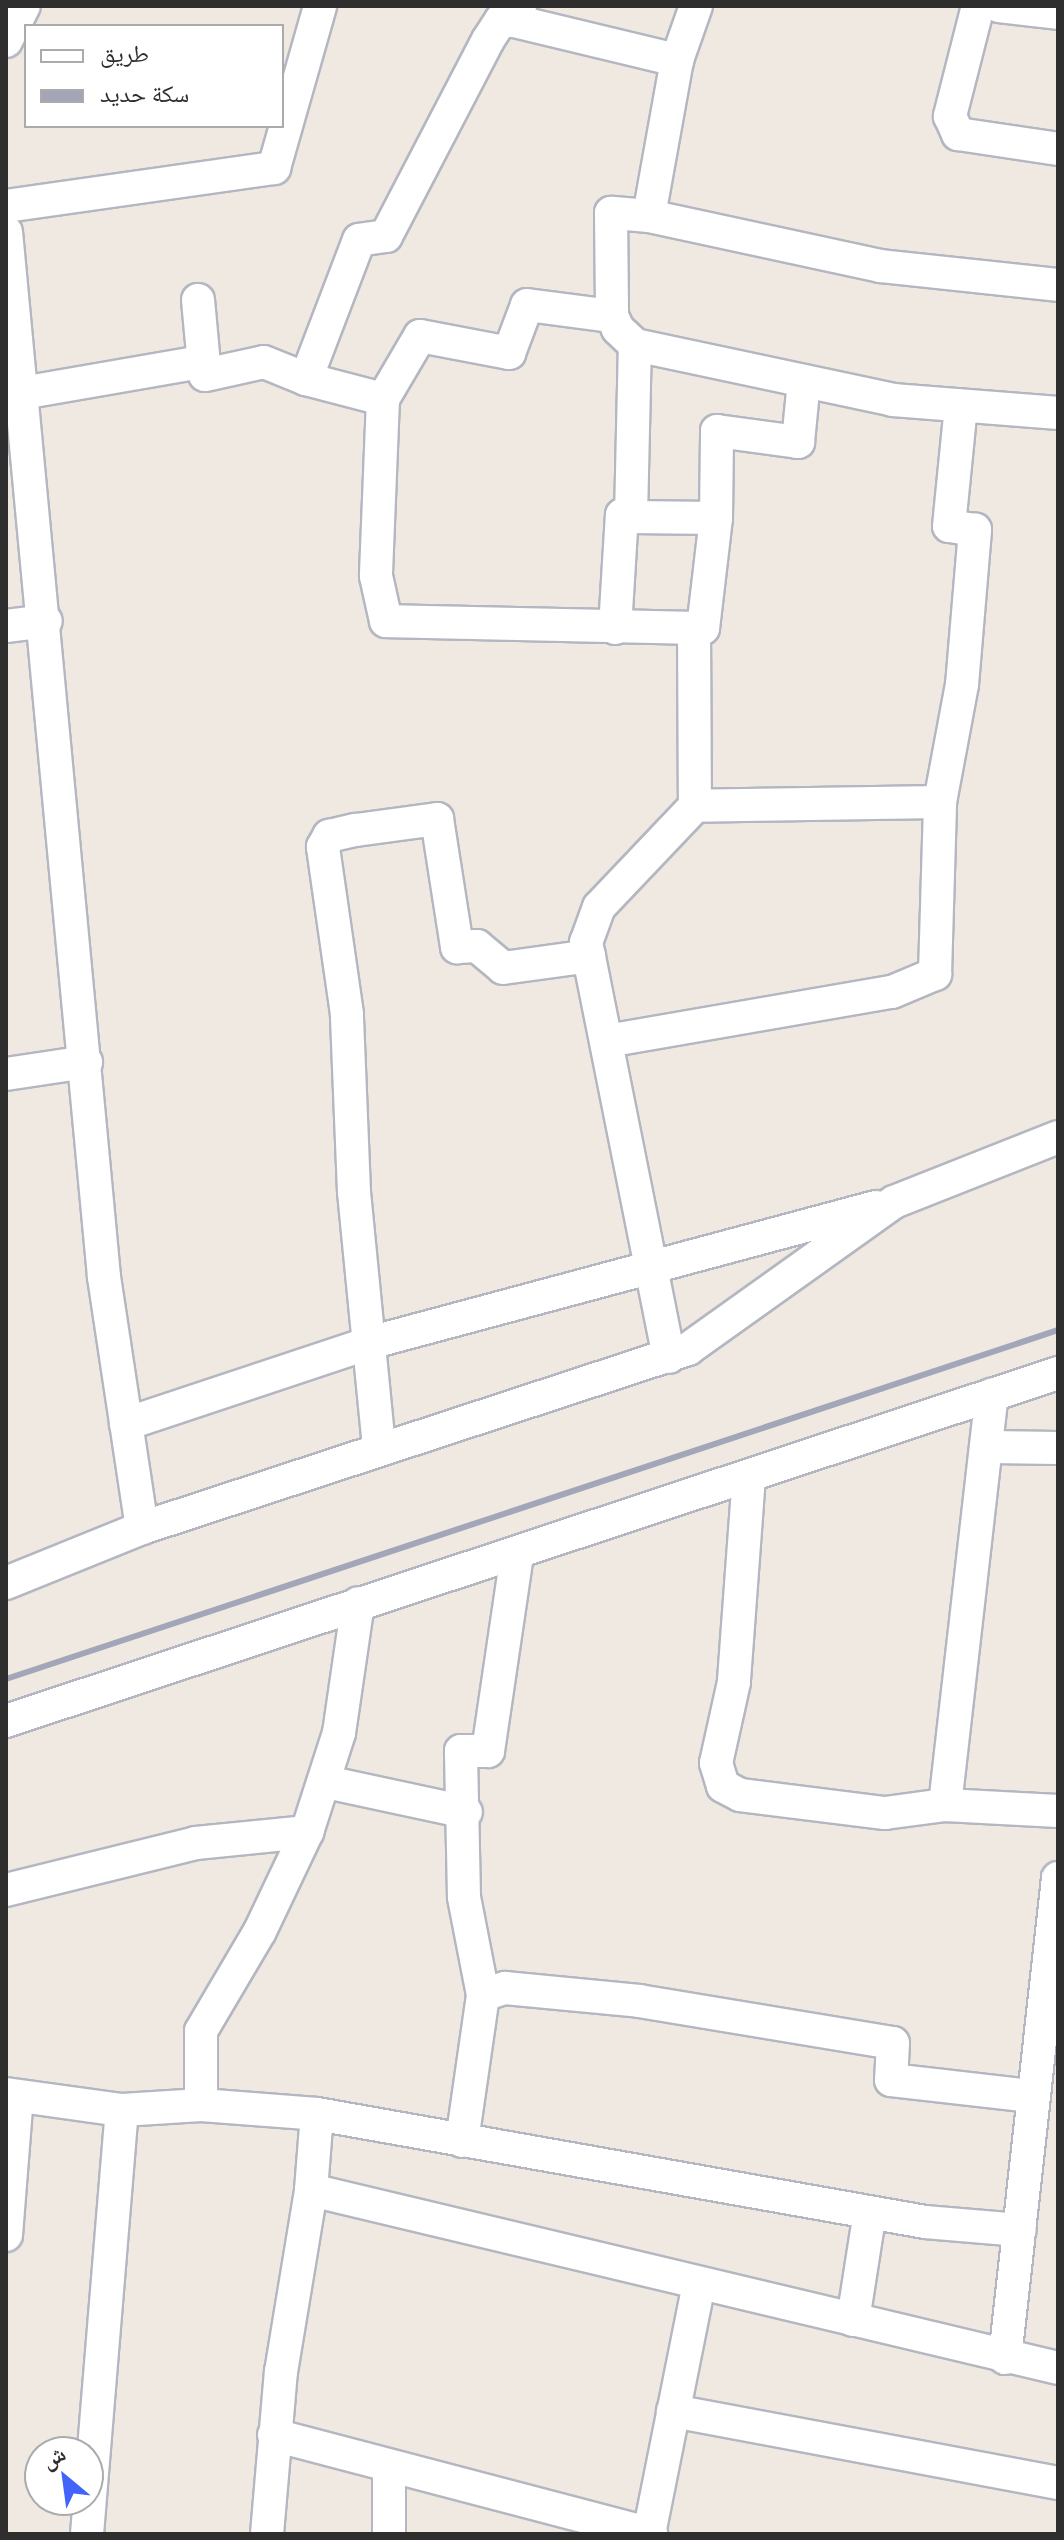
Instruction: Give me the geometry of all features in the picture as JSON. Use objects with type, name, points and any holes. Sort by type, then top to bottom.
[{"type":"street","points":[[6,41],[24,6]]},
{"type":"street","points":[[6,206],[274,168],[320,6]]},
{"type":"street","points":[[649,216],[677,60],[696,6]]},
{"type":"street","points":[[978,6],[950,116],[958,134],[1058,149]]},
{"type":"street","points":[[999,6],[1058,13]]},
{"type":"street","points":[[306,379],[359,240],[386,236],[501,20],[517,13],[677,60]]},
{"type":"street","points":[[1058,285],[881,266],[649,216],[611,213],[612,316],[635,345],[893,400],[1058,413]]},
{"type":"street","points":[[6,232],[22,393],[18,464],[46,621],[104,1277],[142,1528]]},
{"type":"street","points":[[198,300],[205,375],[264,362],[306,379],[383,399]]},
{"type":"street","points":[[612,316],[527,305],[509,353],[420,336],[383,399],[376,576],[386,621],[703,628],[716,518],[717,431],[798,442],[804,381]]},
{"type":"street","points":[[631,517],[635,345]]},
{"type":"street","points":[[22,393],[202,362]]},
{"type":"street","points":[[607,1041],[903,990],[935,974],[940,802],[962,685],[975,530],[949,526],[961,406]]},
{"type":"street","points":[[615,628],[622,515],[716,518]]},
{"type":"street","points":[[6,626],[46,621]]},
{"type":"street","points":[[669,1357],[586,942],[599,907],[695,806],[694,628]]},
{"type":"street","points":[[695,806],[940,802]]},
{"type":"street","points":[[379,1447],[354,1192],[347,1014],[323,847],[329,836],[437,819],[457,947],[477,946],[503,968],[589,956]]},
{"type":"street","points":[[6,1074],[86,1062]]},
{"type":"street","points":[[126,1424],[369,1343],[652,1270],[894,1202],[1058,1137]]},
{"type":"street","points":[[6,1583],[142,1528],[379,1447],[669,1357],[752,1307],[894,1202]]},
{"type":"street","points":[[6,1721],[358,1603],[517,1555],[1058,1373]]},
{"type":"street","points":[[945,1805],[990,1447],[992,1395]]},
{"type":"street","points":[[990,1447],[1058,1448]]},
{"type":"street","points":[[749,1476],[734,1682],[716,1763],[723,1786],[740,1795],[885,1813],[945,1805],[1058,1811]]},
{"type":"street","points":[[462,2141],[483,1995],[464,1897],[466,1812],[461,1751],[488,1751],[517,1555]]},
{"type":"street","points":[[201,2105],[201,2031],[260,1931],[307,1832],[326,1782],[358,1603]]},
{"type":"street","points":[[326,1782],[466,1812]]},
{"type":"street","points":[[6,1890],[182,1846],[307,1832]]},
{"type":"street","points":[[1005,2358],[1032,2096],[1054,1949],[1058,1878]]},
{"type":"street","points":[[483,1995],[505,1988],[550,1990],[893,2043],[891,2080],[1032,2096]]},
{"type":"street","points":[[6,2235],[11,2095],[122,2110],[201,2105],[317,2114],[870,2212],[1020,2230]]},
{"type":"street","points":[[87,2534],[122,2110]]},
{"type":"street","points":[[267,2534],[274,2435],[311,2190],[317,2114]]},
{"type":"street","points":[[311,2190],[1005,2358],[1058,2368]]},
{"type":"street","points":[[853,2320],[870,2212]]},
{"type":"street","points":[[274,2435],[389,2469],[650,2534],[699,2284]]},
{"type":"street","points":[[673,2411],[1058,2483]]},
{"type":"street","points":[[389,2469],[389,2534]]},
{"type":"railway","points":[[6,1679],[1058,1330]]}]
